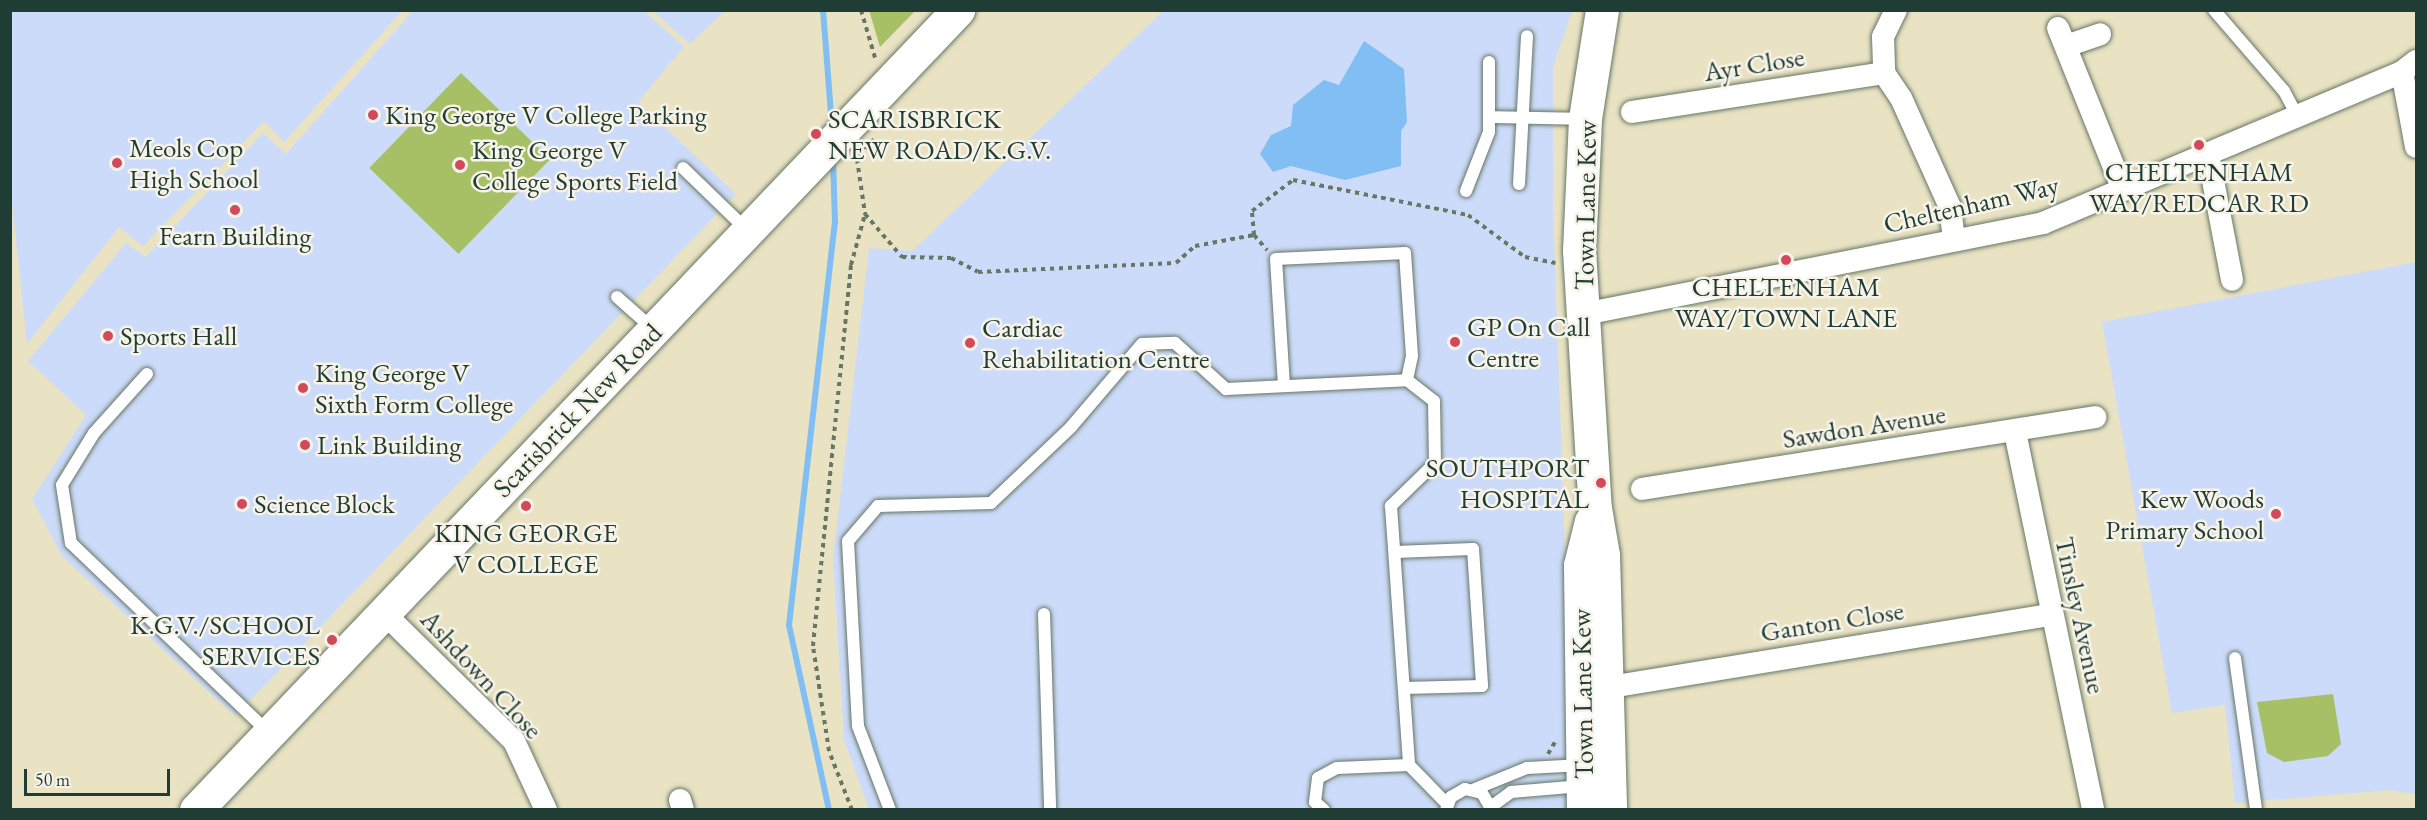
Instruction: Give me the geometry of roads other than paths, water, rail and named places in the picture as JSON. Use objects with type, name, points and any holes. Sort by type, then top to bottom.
[{"type":"main road","name":"Scarisbrick New Road","points":[[196,810],[802,175],[870,123],[958,10]]},
{"type":"main road","name":"Town Lane Kew","points":[[1596,787],[1603,555],[1595,508],[1579,250],[1585,119],[1602,10]]},
{"type":"street","points":[[1896,10],[1883,37],[1884,73],[1901,98],[1950,207],[1954,239]]},
{"type":"street","points":[[2100,33],[2062,37],[2123,190]]},
{"type":"street","points":[[2409,66],[2416,147]]},
{"type":"street","name":"Cheltenham Way","points":[[1584,314],[2043,223],[2409,66]]},
{"type":"street","name":"Ayr Close","points":[[1632,112],[1884,73]]},
{"type":"street","points":[[2208,154],[2232,280]]},
{"type":"street","name":"Sawdon Avenue","points":[[1642,489],[2015,432],[2095,417]]},
{"type":"street","name":"Tinsley Avenue","points":[[2015,432],[2050,615],[2093,810]]},
{"type":"street","name":"Ashdown Close","points":[[384,613],[514,741],[546,810]]},
{"type":"street","name":"Ganton Close","points":[[1622,685],[2050,615]]},
{"type":"lane","points":[[2214,10],[2284,91],[2296,114]]},
{"type":"lane","points":[[1519,184],[1527,36]]},
{"type":"lane","points":[[1466,191],[1479,166],[1489,117],[1489,62]]},
{"type":"lane","points":[[1489,117],[1585,119]]},
{"type":"lane","points":[[683,168],[748,231]]},
{"type":"lane","points":[[1284,386],[1276,259],[1404,252],[1412,356],[1407,380]]},
{"type":"lane","points":[[617,297],[654,330]]},
{"type":"lane","points":[[890,810],[858,726],[848,541],[878,506],[991,503],[1071,427],[1142,344],[1175,343],[1226,389],[1407,380],[1434,401],[1435,464],[1391,507],[1409,765],[1447,807],[1457,792],[1474,789],[1527,768],[1596,787]]},
{"type":"lane","points":[[147,374],[94,433],[62,485],[71,543],[268,732]]},
{"type":"lane","points":[[1395,552],[1473,549],[1482,686],[1404,688]]},
{"type":"lane","points":[[1044,614],[1050,810]]},
{"type":"lane","points":[[2235,658],[2256,810]]},
{"type":"lane","points":[[1324,810],[1315,802],[1318,778],[1337,768],[1409,765]]},
{"type":"lane","points":[[1474,789],[1492,808],[1511,792],[1596,787]]},
{"type":"water","points":[[1364,41],[1404,69],[1407,122],[1401,131],[1401,166],[1345,180],[1291,166],[1273,172],[1260,154],[1271,135],[1291,126],[1293,105],[1324,80],[1339,85]]},
{"type":"waterway","points":[[823,10],[832,126]]},
{"type":"waterway","points":[[829,810],[789,625],[835,222],[833,157]]},
{"type":"place","name":"King George V College Parking","points":[[373,115]]},
{"type":"place","name":"SCARISBRICK NEW ROAD/K.G.V.","points":[[816,134]]},
{"type":"place","name":"CHELTENHAM WAY/REDCAR RD","points":[[2199,145]]},
{"type":"place","name":"Meols Cop High School","points":[[117,163]]},
{"type":"place","name":"King George V College Sports Field","points":[[460,165]]},
{"type":"place","name":"Fearn Building","points":[[235,210]]},
{"type":"place","name":"CHELTENHAM WAY/TOWN LANE","points":[[1786,260]]},
{"type":"place","name":"Sports Hall","points":[[108,336]]},
{"type":"place","name":"GP On Call Centre","points":[[1455,342]]},
{"type":"place","name":"Cardiac Rehabilitation Centre","points":[[970,343]]},
{"type":"place","name":"King George V Sixth Form College","points":[[303,388]]},
{"type":"place","name":"Link Building","points":[[305,445]]},
{"type":"place","name":"SOUTHPORT HOSPITAL","points":[[1601,483]]},
{"type":"place","name":"Science Block","points":[[242,504]]},
{"type":"place","name":"KING GEORGE V COLLEGE","points":[[526,506]]},
{"type":"place","name":"Kew Woods Primary School","points":[[2276,514]]},
{"type":"place","name":"K.G.V./SCHOOL SERVICES","points":[[332,640]]}]
